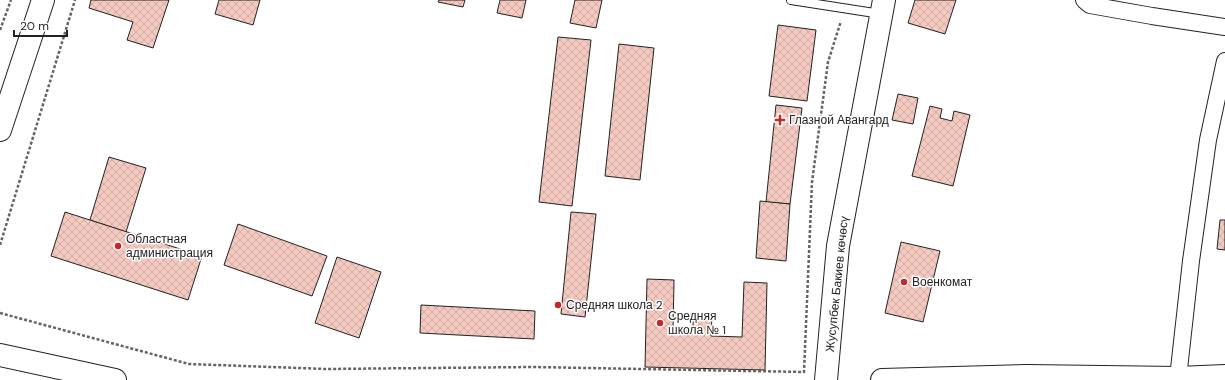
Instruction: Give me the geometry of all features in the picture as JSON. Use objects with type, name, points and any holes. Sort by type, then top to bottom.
[{"type":"main road","points":[[0,130],[43,0]]},
{"type":"main road","name":"Жусупбек Бакиев көчөсү","points":[[826,380],[838,246],[883,7]]},
{"type":"main road","points":[[0,355],[115,380]]},
{"type":"main road","points":[[882,380],[1178,378],[1225,376]]},
{"type":"street","points":[[1084,0],[1090,5],[1225,27]]},
{"type":"street","points":[[1178,378],[1191,261],[1208,140],[1225,61]]},
{"type":"lane","points":[[791,0],[845,8],[883,7]]},
{"type":"path","points":[[0,30],[10,0]]},
{"type":"path","points":[[0,245],[75,0]]},
{"type":"path","points":[[0,313],[189,364],[326,368],[533,367],[804,372],[812,182],[828,62],[845,8]]},
{"type":"building","points":[[91,0],[169,0],[153,48],[127,40],[133,22],[89,8]]},
{"type":"building","points":[[219,0],[260,0],[253,25],[215,14]]},
{"type":"building","points":[[439,0],[465,0],[463,7],[438,2]]},
{"type":"building","points":[[500,0],[526,0],[522,18],[497,13]]},
{"type":"building","points":[[575,0],[602,0],[596,28],[570,23]]},
{"type":"building","points":[[915,0],[956,0],[945,34],[908,23]]},
{"type":"building","points":[[778,25],[816,30],[807,101],[769,96]]},
{"type":"building","points":[[558,37],[591,40],[572,206],[539,202]]},
{"type":"building","points":[[619,44],[654,48],[640,180],[605,176]]},
{"type":"building","points":[[898,94],[918,98],[913,124],[892,120]]},
{"type":"building","points":[[776,105],[802,108],[790,204],[766,202]]},
{"type":"building","points":[[930,106],[942,109],[940,118],[952,121],[954,111],[970,115],[953,186],[912,176]]},
{"type":"building","points":[[109,157],[146,168],[126,232],[90,220]]},
{"type":"building","points":[[760,201],[790,204],[786,261],[756,258]]},
{"type":"building","points":[[65,212],[202,256],[188,300],[51,256]]},
{"type":"building","points":[[571,212],[596,214],[585,317],[561,314]]},
{"type":"building","points":[[1220,220],[1225,220],[1225,250],[1217,249]]},
{"type":"building","points":[[238,224],[327,256],[312,296],[224,265]]},
{"type":"building","points":[[901,242],[940,251],[923,322],[885,313]]},
{"type":"building","points":[[337,257],[381,272],[359,338],[315,323]]},
{"type":"building","name":"Средняя школа № 1","points":[[647,279],[674,280],[673,331],[693,331],[693,314],[712,315],[711,336],[742,337],[744,282],[767,283],[765,370],[645,367]]},
{"type":"building","points":[[421,305],[535,311],[534,339],[420,333]]},
{"type":"place","name":"Глазной Авангард","points":[[780,120]]},
{"type":"place","name":"Областная администрация","points":[[118,246]]},
{"type":"place","name":"Военкомат","points":[[904,282]]},
{"type":"place","name":"Средняя школа 2","points":[[558,305]]},
{"type":"place","name":"Средняя школа № 1","points":[[660,323]]}]
